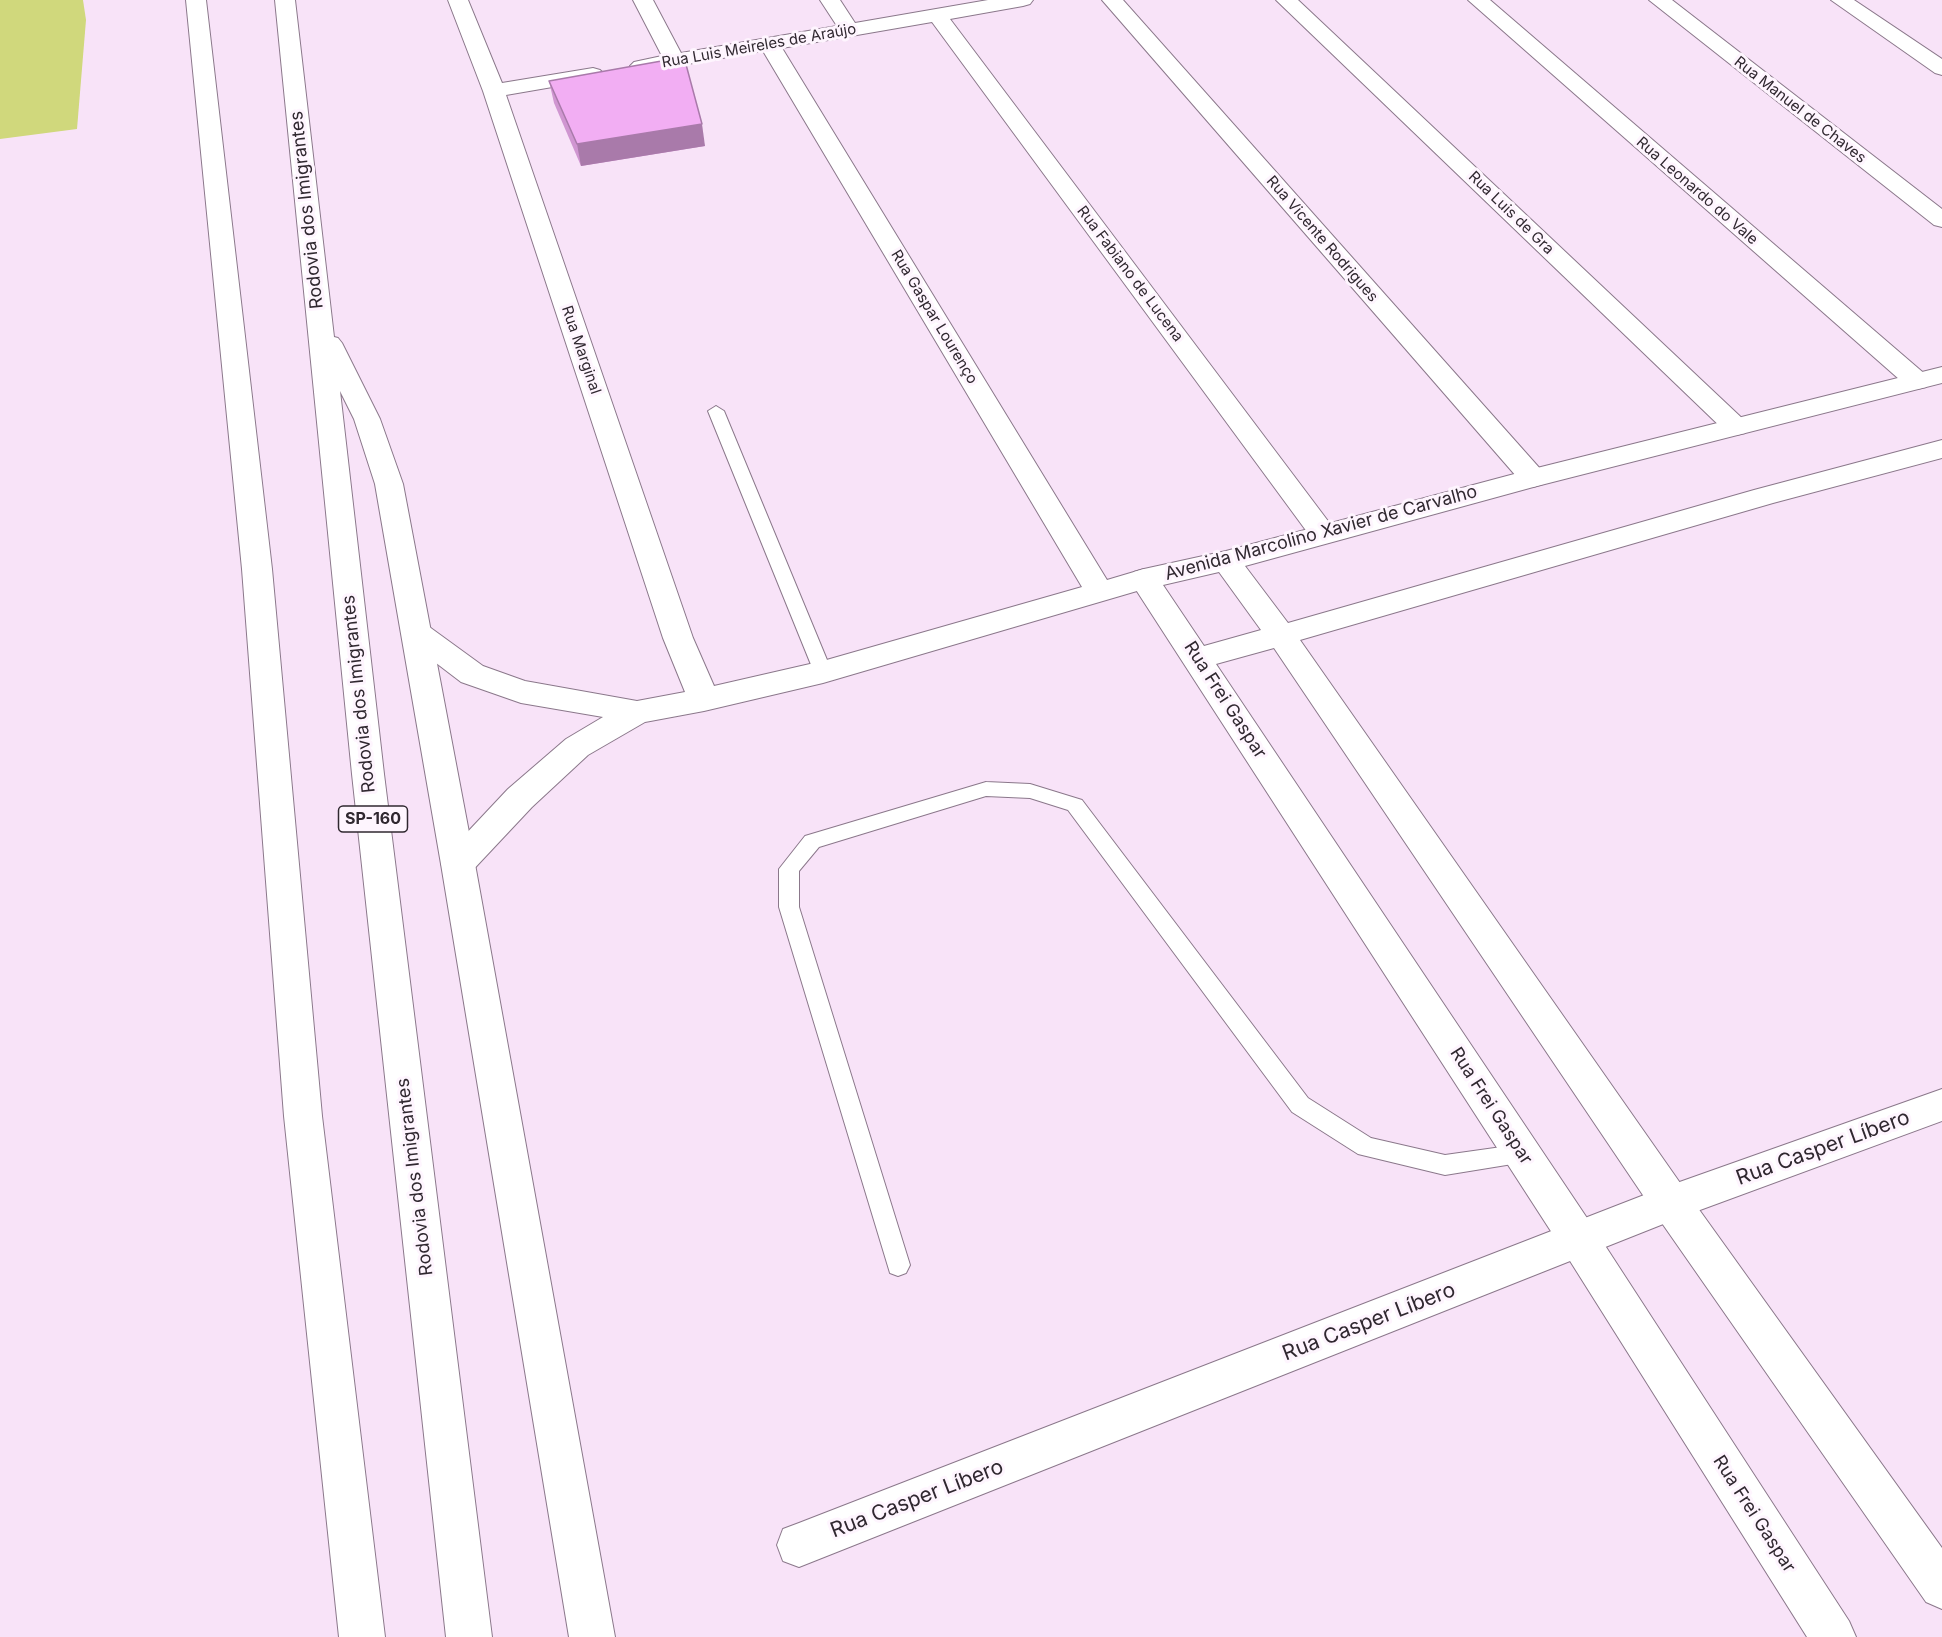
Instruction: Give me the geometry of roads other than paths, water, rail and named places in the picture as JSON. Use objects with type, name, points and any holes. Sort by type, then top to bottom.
[{"type":"main road","points":[[196,0],[256,569],[303,1116],[362,1637]]},
{"type":"main road","name":"Rodovia dos Imigrantes","points":[[285,0],[369,786],[469,1637]]},
{"type":"main road","name":"Rua Marginal","points":[[458,0],[494,91],[678,638],[704,700]]},
{"type":"main road","points":[[643,0],[674,60]]},
{"type":"main road","points":[[830,0],[850,30]]},
{"type":"main road","name":"Rua Luis Meireles de Araújo","points":[[494,91],[1020,0]]},
{"type":"main road","name":"Rua Vicente Rodrigues","points":[[1112,0],[1533,478]]},
{"type":"main road","name":"Rua Luis de Gra","points":[[1286,0],[1736,427]]},
{"type":"main road","name":"Rua Leonardo do Vale","points":[[1478,0],[1930,378]]},
{"type":"main road","name":"Rua Manuel de Chaves","points":[[1659,0],[1942,220]]},
{"type":"main road","points":[[1841,0],[1942,69]]},
{"type":"main road","name":"Rua Fabiano de Lucena","points":[[937,15],[1323,533]]},
{"type":"main road","name":"Rua Gaspar Lourenço","points":[[768,44],[1099,590]]},
{"type":"main road","points":[[319,322],[367,419],[389,483],[458,864],[592,1637]]},
{"type":"main road","name":"Avenida Marcolino Xavier de Carvalho","points":[[637,712],[704,700],[823,672],[1099,590],[1226,561],[1533,478],[1930,378]]},
{"type":"main road","points":[[1198,659],[1764,496],[1942,449]]},
{"type":"main road","points":[[1226,561],[1280,634],[1671,1203],[1942,1586]]},
{"type":"main road","name":"Rua Frei Gaspar","points":[[1144,579],[1523,1154],[1833,1637]]},
{"type":"main road","points":[[417,633],[472,674],[521,692],[637,712]]},
{"type":"main road","points":[[458,864],[520,798],[577,747],[637,712]]},
{"type":"main road","name":"Rua Casper Líbero","points":[[799,1545],[1671,1203],[1942,1105]]},
{"type":"lane","points":[[716,411],[823,672]]},
{"type":"lane","points":[[898,1265],[789,907],[789,869],[812,841],[986,789],[1030,791],[1076,805],[1300,1105],[1366,1147],[1444,1165],[1523,1154]]}]
